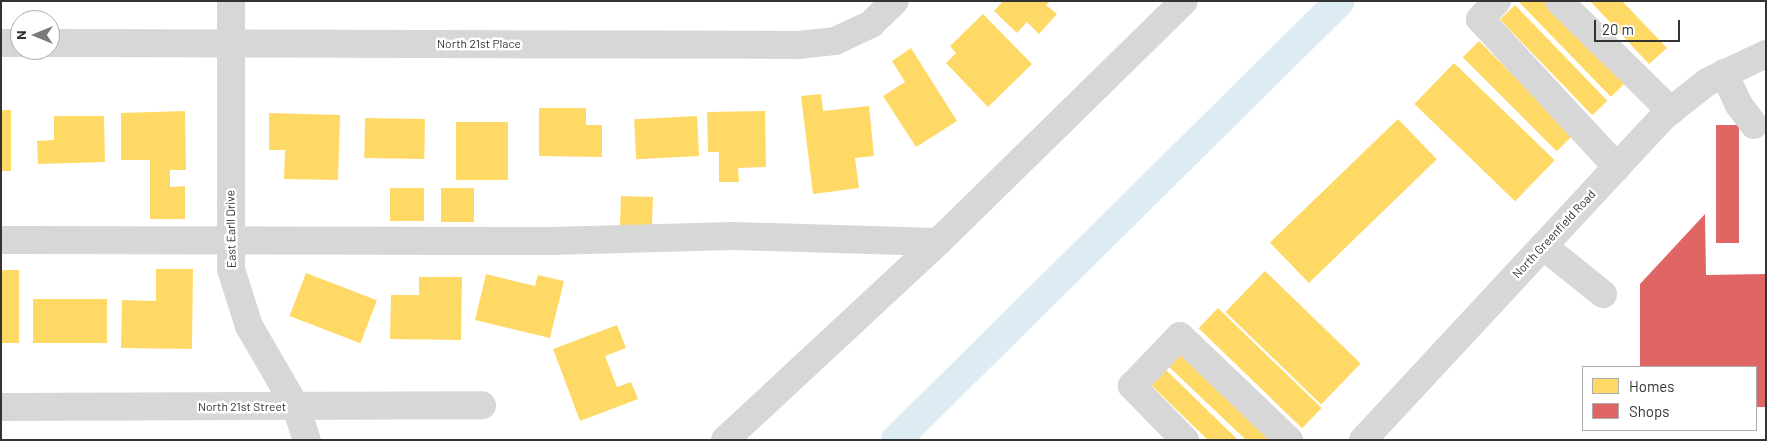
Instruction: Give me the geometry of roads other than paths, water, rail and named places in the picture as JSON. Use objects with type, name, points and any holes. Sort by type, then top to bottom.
[{"type":"street","name":"East Earll Drive","points":[[231,1],[229,240],[231,269],[239,304],[296,407],[306,440]]},
{"type":"street","name":"North 21st Place","points":[[60,43],[798,46],[835,41],[871,24],[895,1]]},
{"type":"street","points":[[725,440],[938,242],[1184,1]]},
{"type":"street","points":[[1498,1],[1480,19],[1617,167]]},
{"type":"street","points":[[1559,1],[1671,111]]},
{"type":"street","name":"North Greenfield Road","points":[[1363,440],[1671,111],[1707,82],[1766,54]]},
{"type":"street","points":[[1724,73],[1739,105],[1754,125]]},
{"type":"street","points":[[1,240],[551,241],[733,236],[938,242]]},
{"type":"street","points":[[1543,246],[1603,294]]},
{"type":"street","points":[[1185,440],[1132,386],[1180,336],[1289,440]]},
{"type":"street","name":"North 21st Street","points":[[1,407],[482,405]]},
{"type":"waterway","points":[[896,440],[1340,1]]}]
